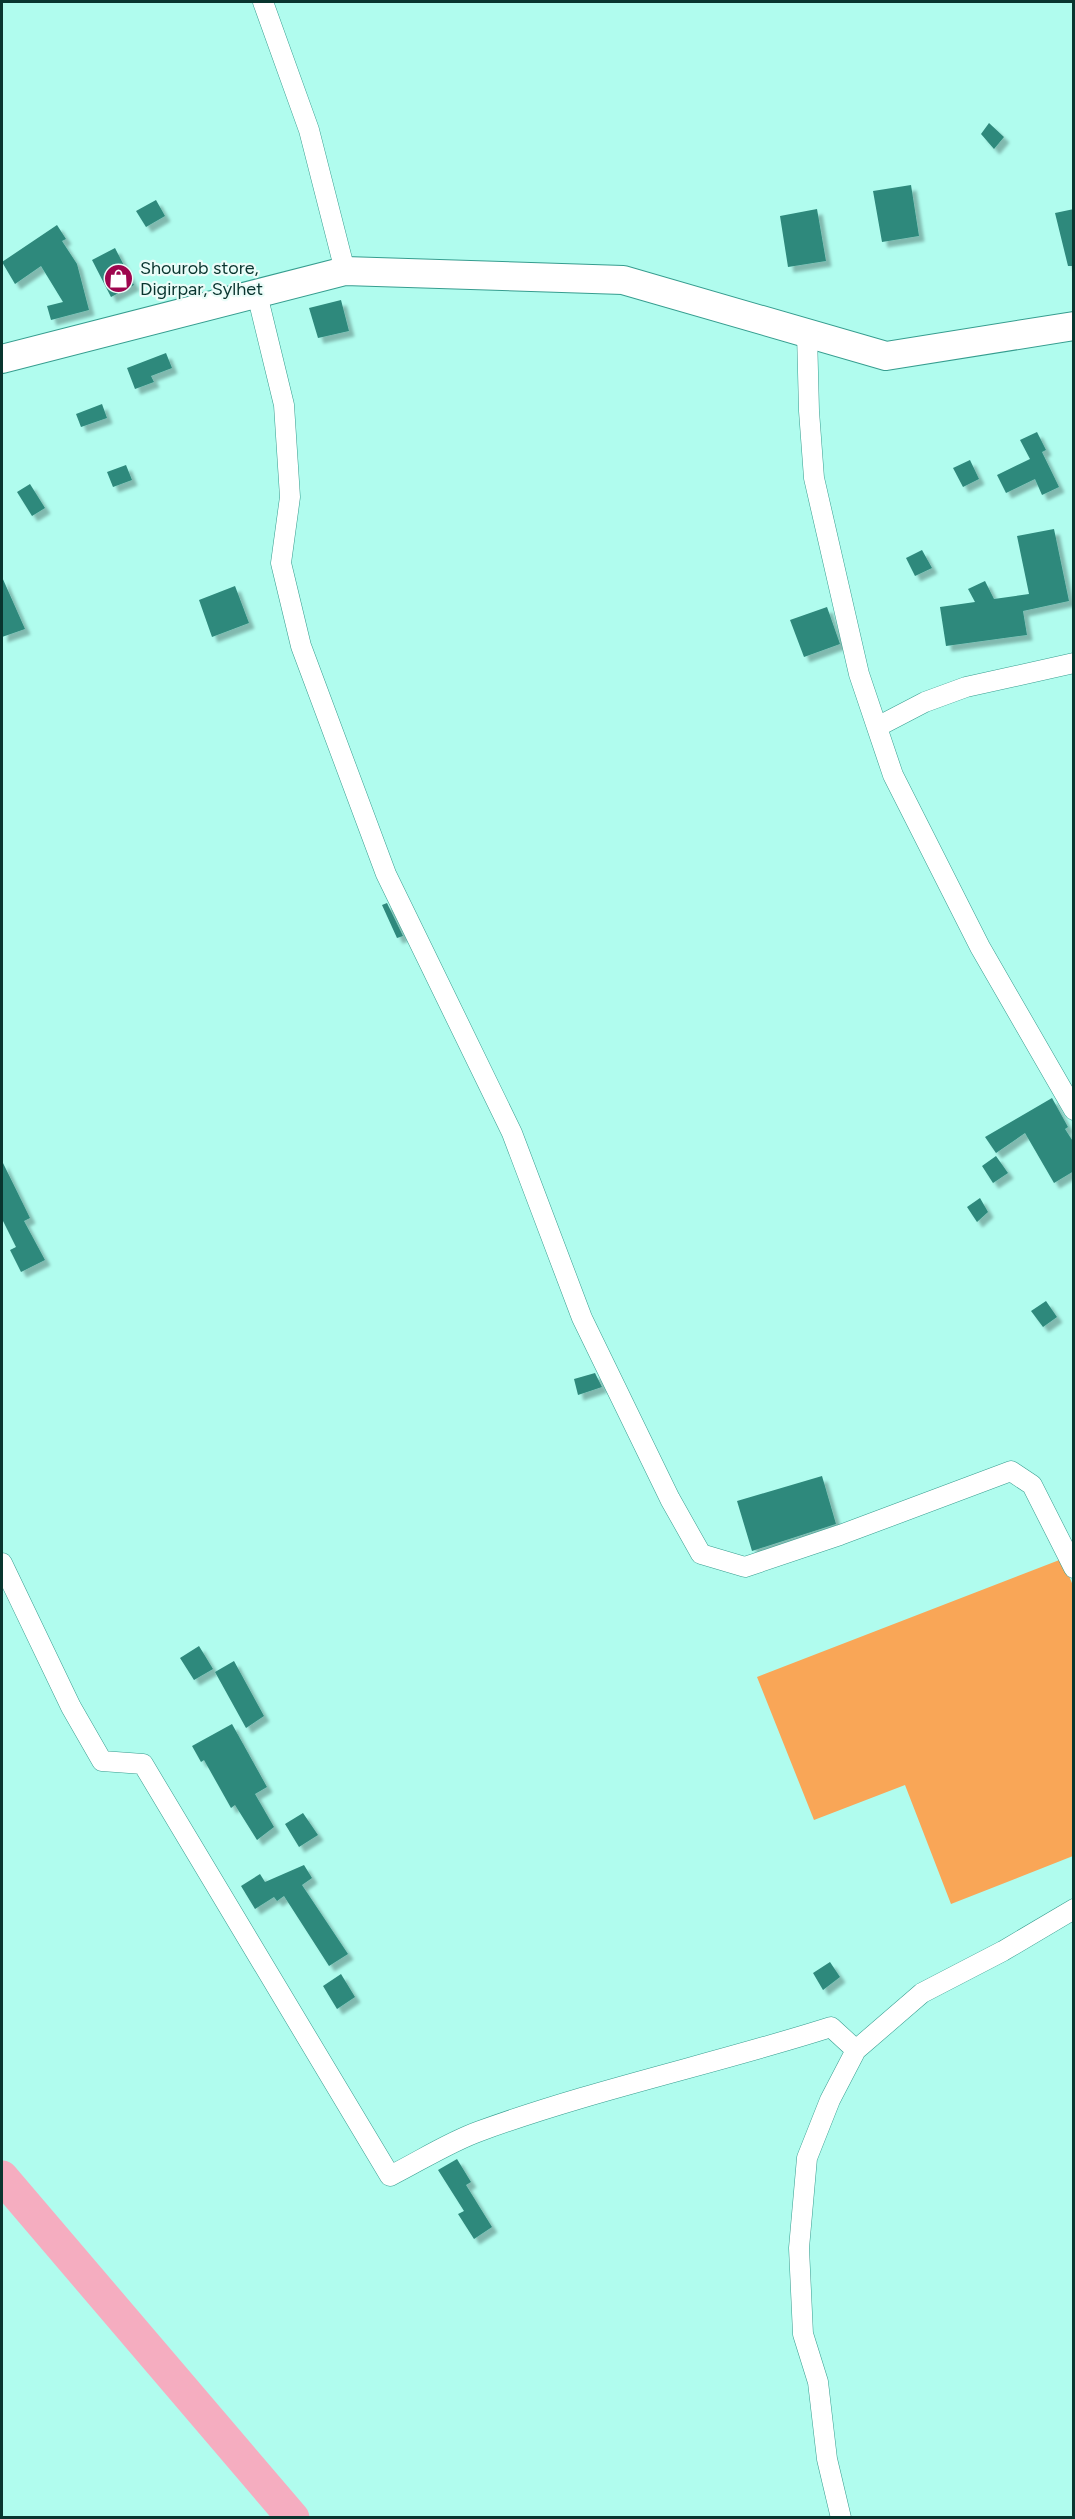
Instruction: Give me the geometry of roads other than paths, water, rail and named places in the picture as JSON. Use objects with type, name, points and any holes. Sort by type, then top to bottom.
[{"type":"highway","points":[[2,359],[345,272],[623,280],[886,356],[1074,326]]},
{"type":"street","points":[[263,2],[309,130],[345,272]]},
{"type":"street","points":[[257,294],[284,405],[290,497],[281,562],[301,646],[386,874],[512,1133],[582,1318],[670,1499],[701,1554],[745,1566],[840,1535],[1011,1471],[1032,1485],[1074,1568]]},
{"type":"street","points":[[807,333],[814,478],[859,674],[893,774],[980,946],[1074,1110]]},
{"type":"street","points":[[877,727],[925,702],[966,687],[1074,663]]},
{"type":"street","points":[[2,1563],[70,1707],[102,1761],[143,1764],[390,2176],[488,2128],[569,2101],[746,2054],[831,2027],[856,2050]]},
{"type":"street","points":[[841,2517],[827,2459],[818,2382],[803,2334],[799,2248],[807,2158],[830,2100],[856,2050],[922,1993],[1003,1951],[1074,1910]]},
{"type":"waterway","points":[[2,2177],[293,2518]]},
{"type":"place","name":"Shourob store, Digirpar, Sylhet","points":[[119,278]]}]
